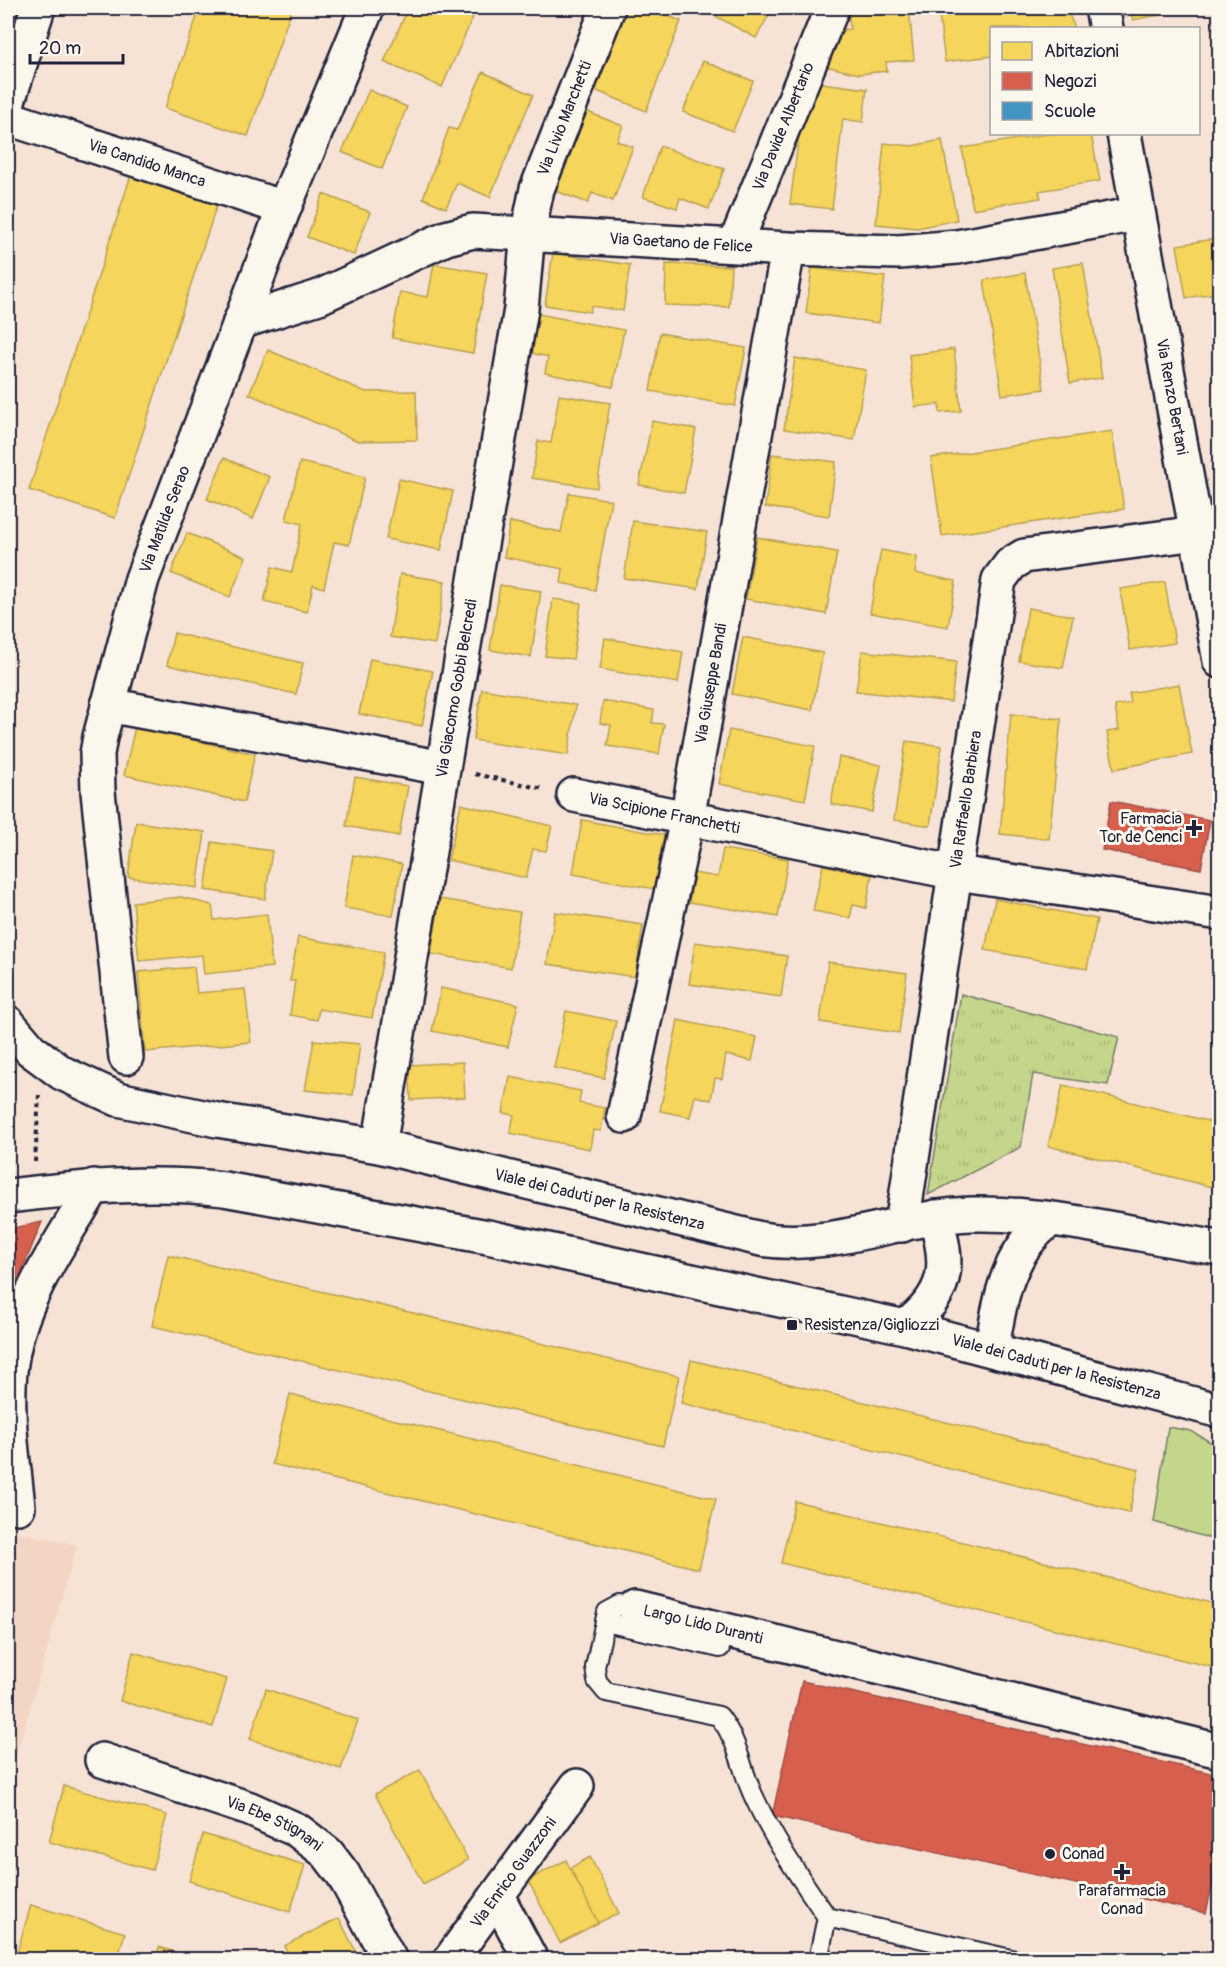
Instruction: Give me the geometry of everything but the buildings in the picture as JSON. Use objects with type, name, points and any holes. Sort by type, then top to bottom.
[{"type":"street","points":[[8,101],[38,8]]},
{"type":"street","name":"Via Matilde Serao","points":[[126,1057],[97,772],[98,746],[142,579],[284,208],[367,8]]},
{"type":"street","name":"Via Livio Marchetti","points":[[528,232],[543,171],[608,8]]},
{"type":"street","name":"Via Davide Albertario","points":[[735,245],[832,8]]},
{"type":"street","points":[[1102,8],[1106,27]]},
{"type":"street","name":"Via Candido Manca","points":[[8,118],[284,208]]},
{"type":"street","name":"Via Renzo Bertani","points":[[1124,135],[1220,661]]},
{"type":"street","name":"Via Gaetano de Felice","points":[[240,322],[319,297],[452,235],[478,230],[870,253],[928,250],[1137,214]]},
{"type":"street","name":"Via Giacomo Gobbi Belcredi","points":[[379,1146],[521,309],[528,232]]},
{"type":"street","name":"Via Giuseppe Bandi","points":[[624,1116],[687,819],[788,249]]},
{"type":"street","name":"Via Raffaello Barbiera","points":[[902,1225],[957,873],[997,587],[1004,571],[1024,556],[1197,533]]},
{"type":"street","points":[[108,705],[443,768]]},
{"type":"street","name":"Via Scipione Franchetti","points":[[574,795],[957,873],[1220,913]]},
{"type":"street","name":"Viale dei Caduti per la Resistenza","points":[[8,1023],[41,1059],[82,1084],[118,1099],[217,1120],[379,1146],[770,1241],[808,1242],[935,1217],[1001,1214],[1220,1248]]},
{"type":"street","name":"Viale dei Caduti per la Resistenza","points":[[16,1196],[94,1186],[186,1185],[224,1189],[488,1237],[905,1327],[1218,1412]]},
{"type":"street","points":[[18,1507],[10,1425],[13,1350],[19,1326],[38,1284],[94,1186]]},
{"type":"street","points":[[905,1327],[930,1302],[944,1277],[945,1252],[935,1217]]},
{"type":"street","points":[[992,1349],[999,1307],[1015,1261],[1031,1236],[1050,1220]]},
{"type":"street","points":[[1166,1240],[1220,1260]]},
{"type":"street","name":"Largo Lido Duranti","points":[[635,1608],[1220,1751]]},
{"type":"street","name":"Via Ebe Stignani","points":[[102,1760],[250,1809],[297,1830],[327,1853],[344,1874],[390,1959]]},
{"type":"street","name":"Via Enrico Guazzoni","points":[[450,1959],[577,1786]]},
{"type":"street","points":[[497,1896],[531,1959]]},
{"type":"lane","name":"Largo Lido Duranti","points":[[605,1622],[607,1612],[620,1605],[635,1608]]},
{"type":"lane","points":[[720,1648],[605,1622],[595,1667],[597,1681],[606,1692],[719,1716],[732,1734],[744,1763],[749,1787],[761,1813],[827,1917],[818,1959]]},
{"type":"lane","points":[[827,1917],[1015,1959]]},
{"type":"path","name":"Via Scipione Franchetti","points":[[443,768],[574,795]]},
{"type":"path","points":[[16,1196],[41,1059]]},
{"type":"shaded area","points":[[8,1530],[77,1545],[8,1784]]},
{"type":"green space","points":[[961,994],[1119,1037],[1108,1085],[1033,1074],[1021,1147],[928,1195]]},
{"type":"green space","points":[[1168,1427],[1191,1431],[1219,1447],[1219,1541],[1154,1522]]},
{"type":"place","name":"Farmacia Tor de Cenci","points":[[1194,828]]},
{"type":"place","name":"Resistenza/Gigliozzi","points":[[792,1325]]},
{"type":"place","name":"Conad","points":[[1050,1854]]},
{"type":"place","name":"Parafarmacia Conad","points":[[1122,1872]]}]
